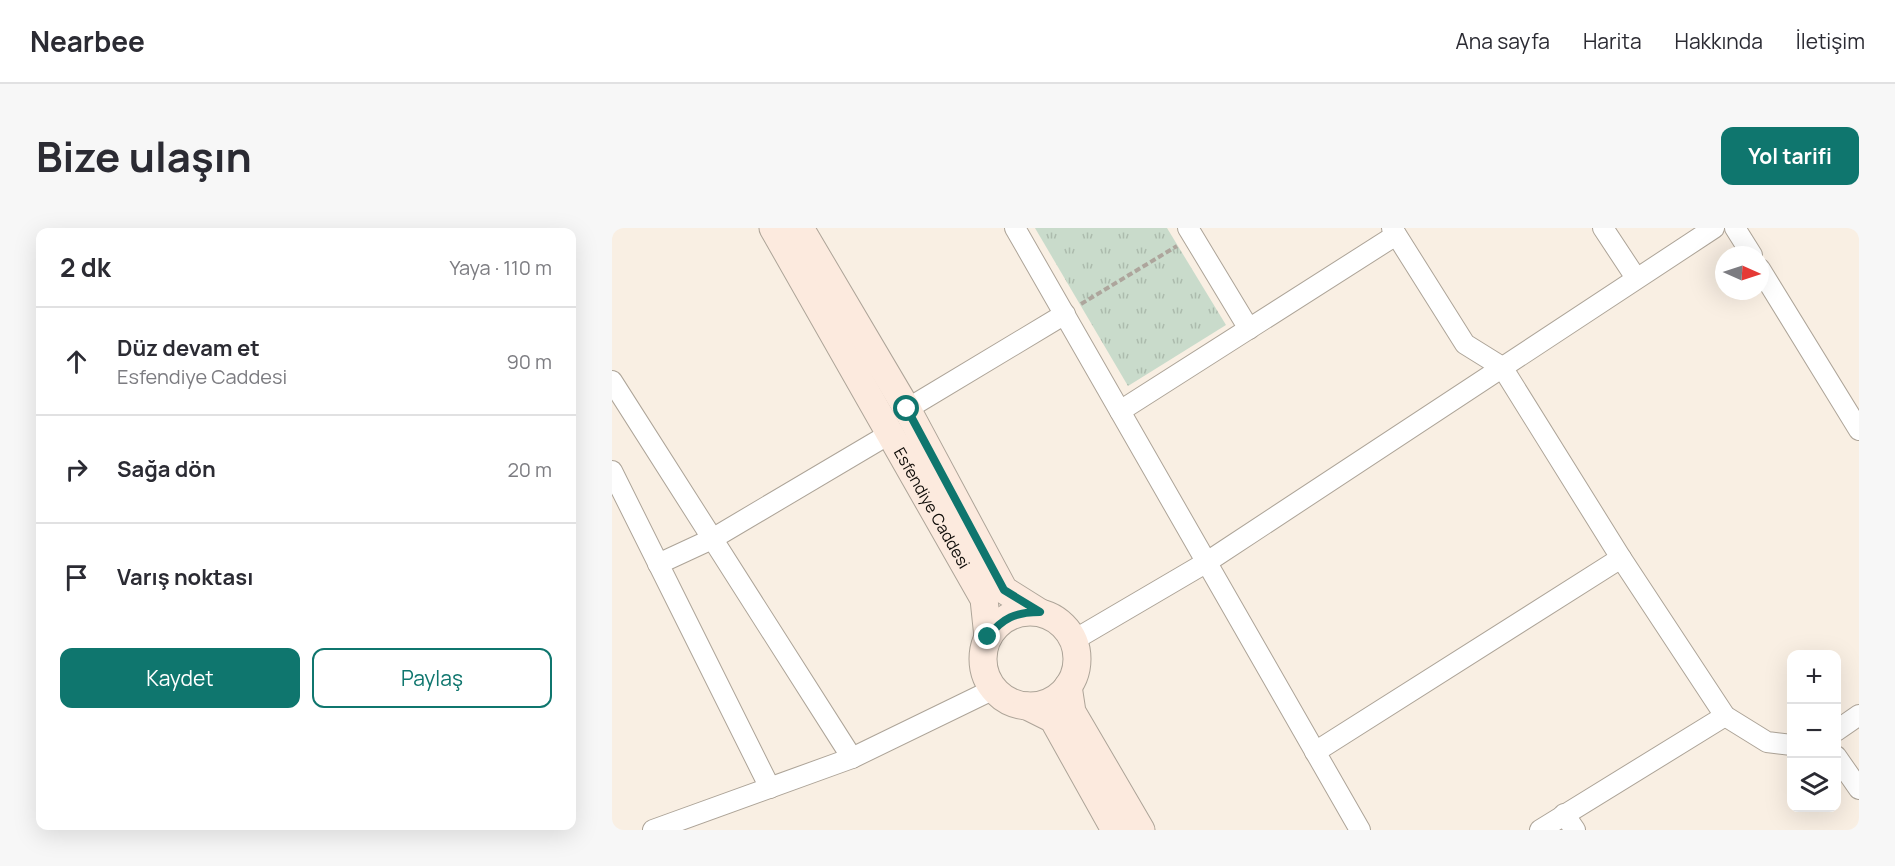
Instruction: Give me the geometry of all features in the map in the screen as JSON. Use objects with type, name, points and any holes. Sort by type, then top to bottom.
[{"type":"street","name":"Esfendiye Caddesi","points":[[773,228],[984,599],[988,637]]},
{"type":"street","name":"Esfendiye Caddesi","points":[[800,228],[907,409],[1004,590],[1040,612]]},
{"type":"street","points":[[1016,228],[1360,830]]},
{"type":"street","points":[[1603,228],[1636,278]]},
{"type":"street","points":[[1074,640],[1207,562],[1714,228]]},
{"type":"street","points":[[1735,228],[1746,246]]},
{"type":"street","points":[[1191,232],[1249,329]]},
{"type":"street","points":[[1120,411],[1249,329],[1394,232],[1465,344],[1502,367],[1621,558],[1725,716],[1767,742],[1787,745]]},
{"type":"street","points":[[1769,283],[1859,430]]},
{"type":"street","points":[[907,409],[1065,314]]},
{"type":"street","points":[[612,381],[618,402],[712,539],[852,758]]},
{"type":"street","points":[[658,564],[712,539],[891,433]]},
{"type":"street","points":[[612,471],[770,788]]},
{"type":"street","points":[[1315,752],[1621,558]]},
{"type":"street","points":[[1024,612],[1040,612],[1054,618],[1074,640],[1076,664],[1068,686],[1057,698],[1043,705],[1015,704],[994,689],[983,664],[988,637],[997,625],[1010,616],[1024,612]]},
{"type":"street","points":[[1068,686],[1072,712],[1141,830]]},
{"type":"street","points":[[653,830],[852,758],[994,689]]},
{"type":"street","points":[[1027,706],[1053,719],[1115,830]]},
{"type":"street","points":[[1841,728],[1859,715]]},
{"type":"street","points":[[1540,830],[1569,822],[1725,716]]},
{"type":"street","points":[[1837,758],[1859,789]]},
{"type":"path","points":[[1065,314],[1191,232]]},
{"type":"green space","points":[[1035,228],[1167,228],[1226,325],[1128,386]]},
{"type":"route","points":[[907,409],[1004,590],[1040,612],[1024,612],[1010,616],[997,625],[988,637]]}]
